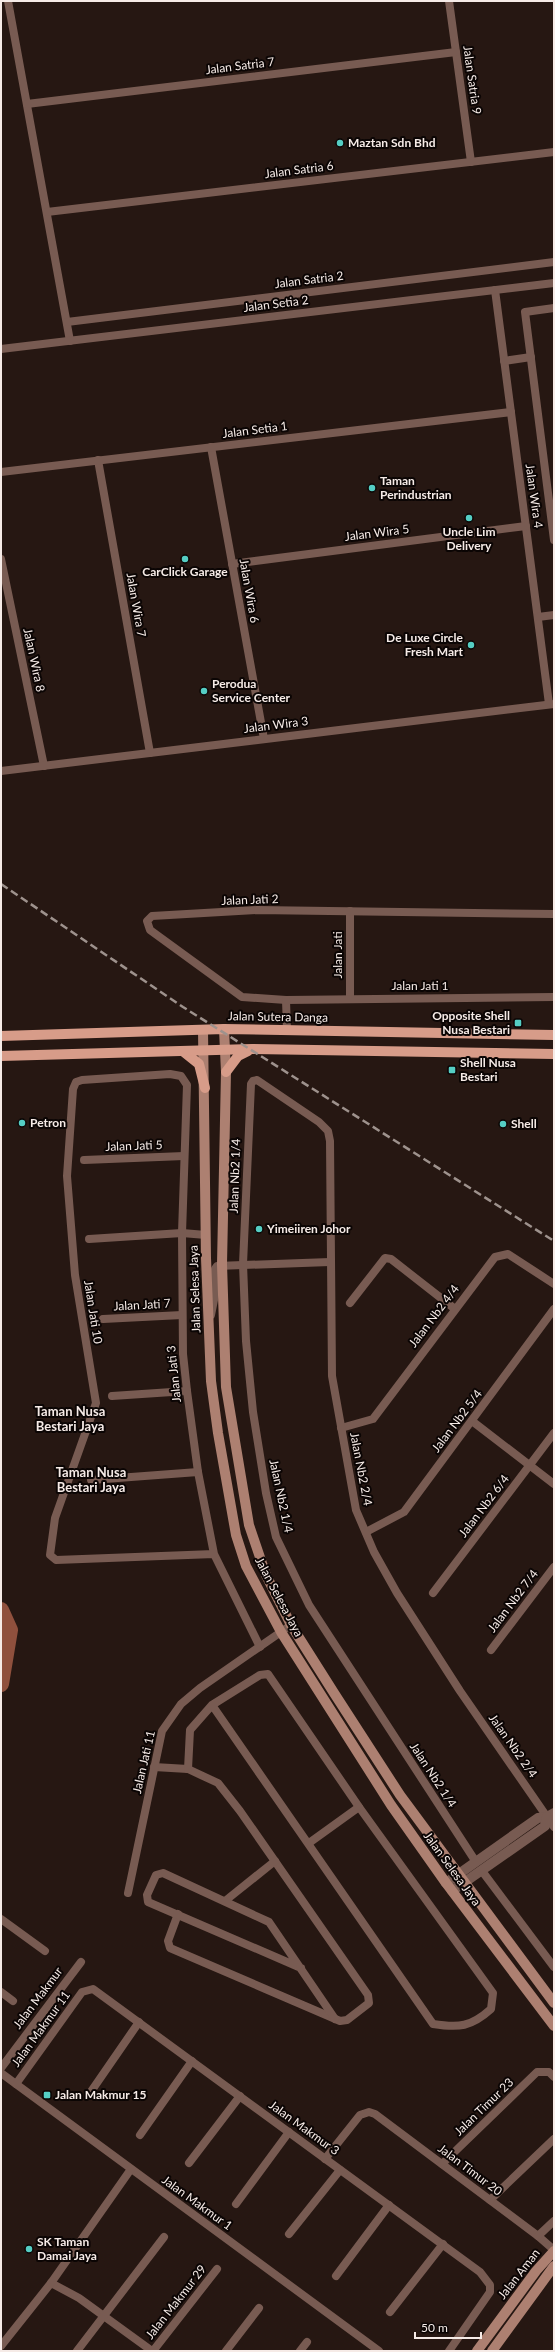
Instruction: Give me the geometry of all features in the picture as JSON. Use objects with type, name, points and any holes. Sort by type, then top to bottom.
[{"type":"main road","name":"Jalan Sutera Danga","points":[[1,1036],[224,1029],[554,1035]]},
{"type":"main road","name":"Jalan Selesa Jaya","points":[[224,1029],[226,1072],[222,1264],[226,1387],[249,1525],[266,1575],[291,1625],[400,1795],[554,2003]]},
{"type":"main road","name":"Jalan Selesa Jaya","points":[[203,1030],[206,1235],[211,1381],[218,1433],[236,1536],[246,1566],[281,1632],[391,1805],[449,1887],[554,2026]]},
{"type":"main road","points":[[226,1072],[238,1056],[252,1049]]},
{"type":"main road","points":[[1,1056],[252,1049],[554,1054]]},
{"type":"main road","points":[[184,1052],[199,1064],[205,1088]]},
{"type":"main road","name":"Jalan Aman","points":[[477,2351],[536,2271],[554,2251]]},
{"type":"main road","name":"Jalan Aman","points":[[492,2351],[552,2273]]},
{"type":"street","points":[[8,1],[70,341]]},
{"type":"street","name":"Jalan Satria 9","points":[[450,1],[471,162]]},
{"type":"street","name":"Jalan Satria 7","points":[[27,104],[456,52]]},
{"type":"street","name":"Jalan Satria 6","points":[[47,212],[554,152]]},
{"type":"street","name":"Jalan Satria 2","points":[[67,322],[554,262]]},
{"type":"street","name":"Jalan Setia 2","points":[[1,349],[554,284]]},
{"type":"street","name":"Jalan Wira 4","points":[[495,290],[538,618],[552,704]]},
{"type":"street","points":[[554,308],[525,312],[554,540]]},
{"type":"street","points":[[504,361],[531,357]]},
{"type":"street","name":"Jalan Setia 1","points":[[1,472],[511,412]]},
{"type":"street","name":"Jalan Wira 6","points":[[211,447],[264,739]]},
{"type":"street","name":"Jalan Wira 7","points":[[98,460],[150,753]]},
{"type":"street","name":"Jalan Wira 5","points":[[232,564],[526,526]]},
{"type":"street","name":"Jalan Wira 8","points":[[1,559],[44,766]]},
{"type":"street","points":[[538,618],[554,615]]},
{"type":"street","name":"Jalan Wira 3","points":[[1,771],[552,704]]},
{"type":"street","name":"Jalan Jati 2","points":[[286,1000],[242,997],[150,930],[147,921],[152,916],[257,910],[554,914]]},
{"type":"street","name":"Jalan Jati","points":[[350,911],[350,998]]},
{"type":"street","name":"Jalan Jati 1","points":[[286,1000],[350,998],[554,997]]},
{"type":"street","points":[[286,1000],[287,1030]]},
{"type":"street","name":"Jalan Jati 10","points":[[188,1085],[181,1076],[170,1074],[76,1082],[72,1097],[66,1176],[75,1275],[96,1403],[55,1518],[50,1555],[56,1560],[214,1554]]},
{"type":"street","name":"Jalan Nb2 1/4","points":[[328,1131],[319,1122],[257,1080],[253,1081],[251,1084],[243,1264],[246,1341],[253,1412],[266,1493],[276,1537],[309,1605],[479,1866],[554,1967]]},
{"type":"street","name":"Jalan Jati 3","points":[[188,1085],[182,1233],[183,1354],[187,1391],[198,1472],[214,1554],[260,1647]]},
{"type":"street","name":"Jalan Nb2 2/4","points":[[328,1131],[330,1141],[332,1376],[340,1428],[356,1510],[398,1593],[460,1690],[551,1815],[554,1827]]},
{"type":"street","name":"Jalan Jati 5","points":[[84,1160],[184,1156]]},
{"type":"street","points":[[88,1239],[182,1233],[206,1235]]},
{"type":"street","name":"Jalan Nb2 4/4","points":[[340,1428],[372,1419],[495,1257],[501,1254],[508,1254],[554,1284]]},
{"type":"street","points":[[350,1303],[385,1258],[391,1259],[455,1309]]},
{"type":"street","points":[[209,1322],[214,1300],[215,1269],[222,1264],[330,1262]]},
{"type":"street","name":"Jalan Nb2 5/4","points":[[366,1532],[404,1512],[554,1309]]},
{"type":"street","name":"Jalan Jati 7","points":[[103,1318],[182,1315]]},
{"type":"street","points":[[112,1396],[187,1391]]},
{"type":"street","points":[[472,1421],[554,1484]]},
{"type":"street","name":"Jalan Nb2 6/4","points":[[433,1593],[529,1464],[554,1433]]},
{"type":"street","points":[[91,1480],[198,1472]]},
{"type":"street","name":"Jalan Nb2 7/4","points":[[491,1650],[554,1567]]},
{"type":"street","name":"Jalan Jati 11","points":[[128,1893],[162,1731],[181,1704],[200,1688],[291,1625]]},
{"type":"street","points":[[188,1769],[190,1730],[212,1705],[253,1678],[268,1674],[359,1807],[493,1993],[491,2009],[478,2021],[456,2027],[433,2024],[309,1842],[212,1705]]},
{"type":"street","points":[[154,1767],[188,1769],[218,1783],[240,1811],[370,1999],[369,2003],[346,2020],[340,2021],[170,1948],[168,1941],[178,1914]]},
{"type":"street","points":[[309,1842],[359,1807]]},
{"type":"street","points":[[449,1887],[479,1866],[545,1826],[551,1815]]},
{"type":"street","points":[[225,1901],[275,1861]]},
{"type":"street","points":[[301,1968],[148,1902],[147,1898],[156,1875],[159,1873],[225,1901],[269,1922],[301,1968],[335,2019]]},
{"type":"street","points":[[1,1919],[45,1951]]},
{"type":"street","name":"Jalan Makmur","points":[[1,2068],[81,1962]]},
{"type":"street","name":"Jalan Makmur 3","points":[[86,1990],[93,1989],[480,2272],[488,2280],[490,2292],[486,2300],[449,2351]]},
{"type":"street","name":"Jalan Makmur 11","points":[[16,2084],[82,1992],[86,1990]]},
{"type":"street","points":[[1,1992],[13,2001]]},
{"type":"street","points":[[90,2093],[139,2022]]},
{"type":"street","points":[[140,2135],[192,2061]]},
{"type":"street","name":"Jalan Timur 23","points":[[442,2164],[538,2072],[544,2070],[554,2077]]},
{"type":"street","name":"Jalan Makmur 1","points":[[1,2073],[379,2351]]},
{"type":"street","points":[[189,2163],[240,2096]]},
{"type":"street","name":"Jalan Timur 20","points":[[325,2159],[360,2115],[369,2112],[375,2114],[538,2236],[554,2251]]},
{"type":"street","points":[[236,2204],[289,2132]]},
{"type":"street","points":[[490,2200],[554,2139]]},
{"type":"street","points":[[1,2346],[51,2284],[131,2169]]},
{"type":"street","points":[[289,2234],[340,2170]]},
{"type":"street","points":[[336,2276],[389,2205]]},
{"type":"street","points":[[538,2236],[554,2221]]},
{"type":"street","points":[[77,2351],[164,2237]]},
{"type":"street","points":[[390,2312],[443,2244]]},
{"type":"street","name":"Jalan Makmur 29","points":[[153,2351],[217,2269]]},
{"type":"street","points":[[51,2284],[79,2298],[153,2351]]},
{"type":"street","points":[[226,2351],[259,2308]]},
{"type":"street","points":[[300,2351],[307,2342]]},
{"type":"waterway","points":[[1,1610],[10,1630],[1,1684]]},
{"type":"railway","points":[[1,884],[183,1007],[554,1241]]},
{"type":"place","name":"Maztan Sdn Bhd","points":[[340,143]]},
{"type":"place","name":"Taman Perindustrian","points":[[372,488]]},
{"type":"place","name":"Uncle Lim Delivery","points":[[469,518]]},
{"type":"place","name":"CarClick Garage","points":[[185,559]]},
{"type":"place","name":"De Luxe Circle Fresh Mart","points":[[471,645]]},
{"type":"place","name":"Perodua Service Center","points":[[204,691]]},
{"type":"place","name":"Opposite Shell Nusa Bestari","points":[[518,1023]]},
{"type":"place","name":"Shell Nusa Bestari","points":[[452,1070]]},
{"type":"place","name":"Petron","points":[[22,1123]]},
{"type":"place","name":"Shell","points":[[503,1124]]},
{"type":"place","name":"Yimeiiren Johor","points":[[259,1229]]},
{"type":"place","name":"Jalan Makmur 15","points":[[47,2095]]},
{"type":"place","name":"SK Taman Damai Jaya","points":[[29,2249]]},
{"type":"district","name":"Taman Nusa Bestari Jaya","points":[[70,1418]]},
{"type":"district","name":"Taman Nusa Bestari Jaya","points":[[91,1480]]}]
